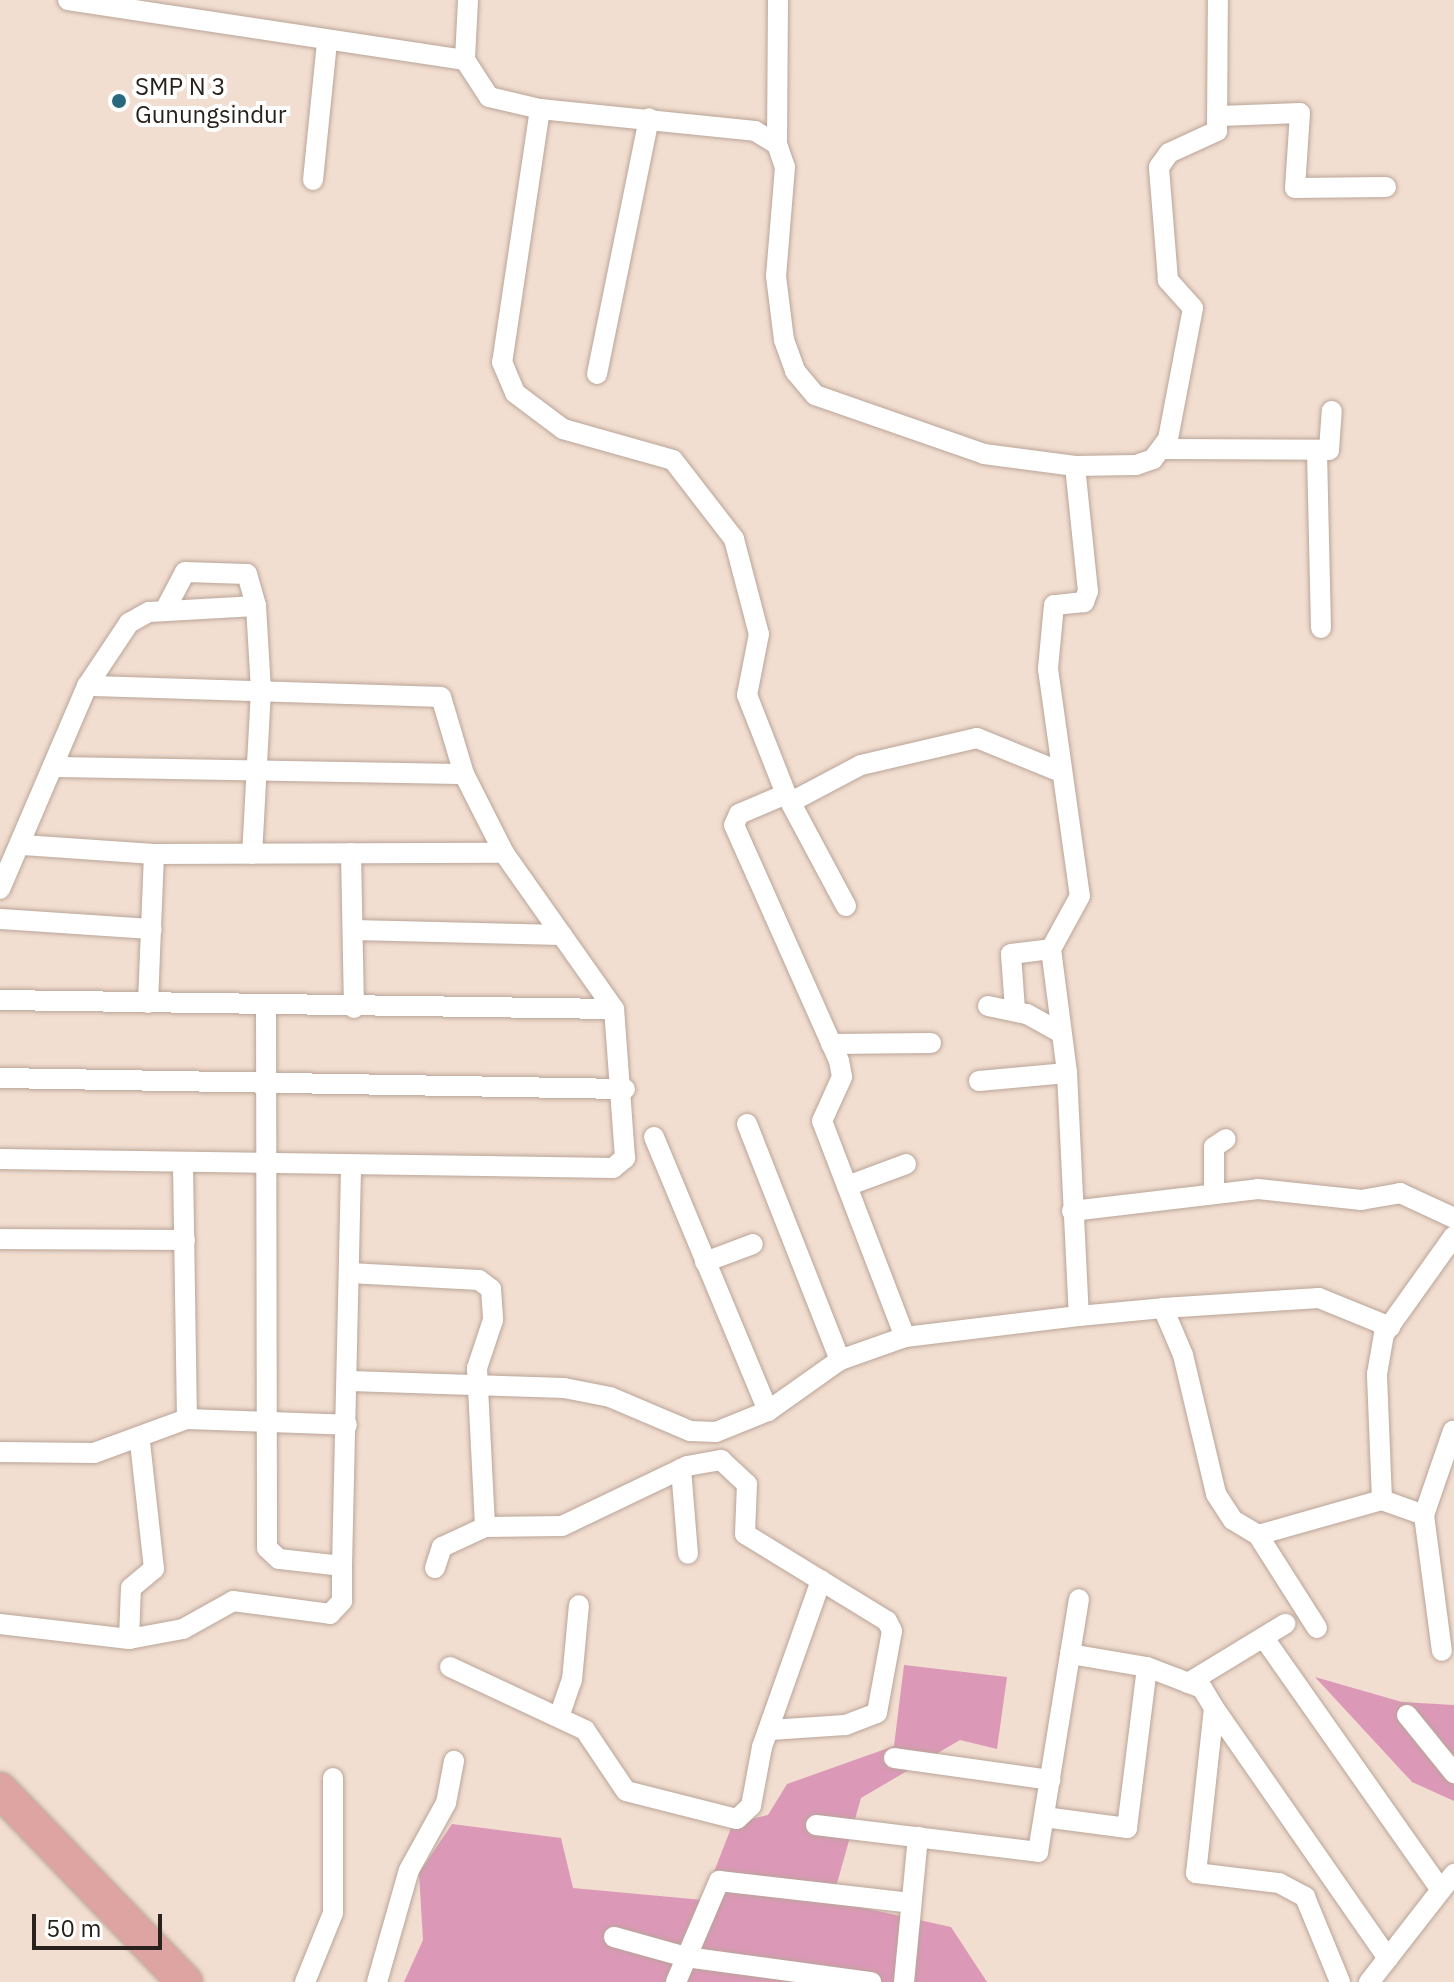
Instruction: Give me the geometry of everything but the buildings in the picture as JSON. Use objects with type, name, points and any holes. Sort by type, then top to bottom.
[{"type":"main road","points":[[0,1790],[185,1982]]},
{"type":"street","points":[[68,0],[327,42],[465,60]]},
{"type":"street","points":[[468,0],[465,60],[489,97],[540,109],[755,131],[777,144]]},
{"type":"street","points":[[778,0],[777,144],[785,167],[776,276],[784,340],[795,371],[815,395],[984,454],[1075,466],[1136,465],[1165,449],[1317,452],[1332,449],[1332,411]]},
{"type":"street","points":[[1165,449],[1193,308],[1168,280],[1159,167],[1169,153],[1217,131],[1220,116],[1218,0]]},
{"type":"street","points":[[313,180],[327,42]]},
{"type":"street","points":[[540,109],[502,362],[528,407],[563,429],[664,453],[727,525],[759,634],[747,695],[788,798],[846,906]]},
{"type":"street","points":[[1220,116],[1300,113],[1295,188],[1386,187]]},
{"type":"street","points":[[597,374],[649,118]]},
{"type":"street","points":[[1317,452],[1321,628]]},
{"type":"street","points":[[1075,466],[1088,591],[1080,604],[1054,605],[1048,669],[1056,770],[1080,896],[1051,949],[1067,1073],[1079,1316]]},
{"type":"street","points":[[165,610],[185,572],[245,573],[256,606],[261,690],[252,854]]},
{"type":"street","points":[[0,889],[23,845],[87,686],[129,623],[165,610],[256,606]]},
{"type":"street","points":[[0,1159],[351,1168],[619,1167],[625,1158],[625,1089],[614,1009],[504,853],[464,774],[437,693],[87,686]]},
{"type":"street","points":[[905,1337],[822,1121],[842,1077],[831,1044],[734,825],[739,814],[788,798],[861,765],[977,738],[1056,770]]},
{"type":"street","points":[[53,767],[255,774],[464,774]]},
{"type":"street","points":[[23,845],[154,854],[504,853]]},
{"type":"street","points":[[351,853],[354,1008]]},
{"type":"street","points":[[148,1003],[154,854]]},
{"type":"street","points":[[0,919],[152,929]]},
{"type":"street","points":[[353,930],[562,935]]},
{"type":"street","points":[[1015,1010],[1011,954],[1051,949]]},
{"type":"street","points":[[0,1000],[354,1008],[614,1009]]},
{"type":"street","points":[[266,1006],[271,1421],[268,1553],[342,1566]]},
{"type":"street","points":[[988,1006],[1015,1010],[1060,1032]]},
{"type":"street","points":[[831,1044],[931,1043]]},
{"type":"street","points":[[979,1081],[1067,1073]]},
{"type":"street","points":[[0,1078],[267,1088],[625,1089]]},
{"type":"street","points":[[747,1124],[840,1360]]},
{"type":"street","points":[[654,1137],[768,1411]]},
{"type":"street","points":[[1214,1189],[1214,1147],[1226,1139]]},
{"type":"street","points":[[847,1186],[906,1164]]},
{"type":"street","points":[[183,1165],[187,1419]]},
{"type":"street","points":[[0,1624],[129,1639],[183,1629],[233,1601],[330,1614],[342,1601],[350,1381],[351,1168]]},
{"type":"street","points":[[1072,1211],[1214,1189],[1361,1200],[1400,1193],[1454,1218]]},
{"type":"street","points":[[1382,1500],[1377,1374],[1390,1327],[1454,1236]]},
{"type":"street","points":[[0,1239],[185,1240]]},
{"type":"street","points":[[705,1262],[753,1244]]},
{"type":"street","points":[[350,1273],[487,1284],[493,1320],[478,1384],[485,1527]]},
{"type":"street","points":[[350,1381],[478,1384],[587,1392],[690,1431],[716,1432],[768,1411],[840,1360],[905,1337],[1163,1308],[1319,1298],[1390,1327]]},
{"type":"street","points":[[1163,1308],[1183,1355],[1216,1494],[1233,1520],[1258,1535],[1317,1628]]},
{"type":"street","points":[[0,1452],[94,1453],[140,1442],[187,1419],[347,1425]]},
{"type":"street","points":[[1442,1651],[1424,1515],[1453,1431]]},
{"type":"street","points":[[716,1432],[721,1460],[747,1484],[745,1534],[890,1627],[884,1701],[869,1718],[845,1725],[770,1730]]},
{"type":"street","points":[[129,1639],[131,1588],[154,1569],[140,1442]]},
{"type":"street","points":[[435,1568],[442,1547],[485,1527],[562,1526],[681,1469],[721,1460]]},
{"type":"street","points":[[681,1469],[688,1554]]},
{"type":"street","points":[[1258,1535],[1382,1500],[1424,1515]]},
{"type":"street","points":[[450,1667],[585,1730],[626,1791],[724,1819],[746,1815],[770,1730],[821,1580]]},
{"type":"street","points":[[816,1825],[1038,1852],[1079,1599]]},
{"type":"street","points":[[559,1717],[572,1680],[579,1605]]},
{"type":"street","points":[[1188,1683],[1266,1641],[1285,1624]]},
{"type":"street","points":[[1266,1641],[1448,1882],[1369,1982]]},
{"type":"street","points":[[1070,1654],[1147,1667],[1202,1688],[1388,1958]]},
{"type":"street","points":[[1044,1817],[1127,1828],[1147,1667]]},
{"type":"street","points":[[1214,1708],[1196,1873],[1279,1883],[1305,1897],[1340,1982]]},
{"type":"street","points":[[1407,1715],[1454,1773]]},
{"type":"street","points":[[894,1758],[1050,1780]]},
{"type":"street","points":[[377,1982],[409,1870],[446,1803],[454,1761]]},
{"type":"street","points":[[305,1982],[333,1913],[333,1778]]},
{"type":"street","points":[[904,1982],[918,1837]]},
{"type":"street","points":[[676,1982],[719,1881],[911,1903]]},
{"type":"street","points":[[614,1937],[762,1975],[871,1982]]},
{"type":"shaded area","points":[[904,1665],[1007,1677],[997,1749],[960,1740],[861,1798],[832,1901],[951,1927],[987,1982],[404,1982],[423,1940],[419,1873],[452,1824],[561,1838],[573,1888],[703,1900],[733,1823],[768,1815],[787,1784],[894,1746]]},
{"type":"shaded area","points":[[1315,1677],[1402,1702],[1454,1705],[1454,1801],[1412,1782]]},
{"type":"place","name":"SMP N 3 Gunungsindur","points":[[119,101]]}]
